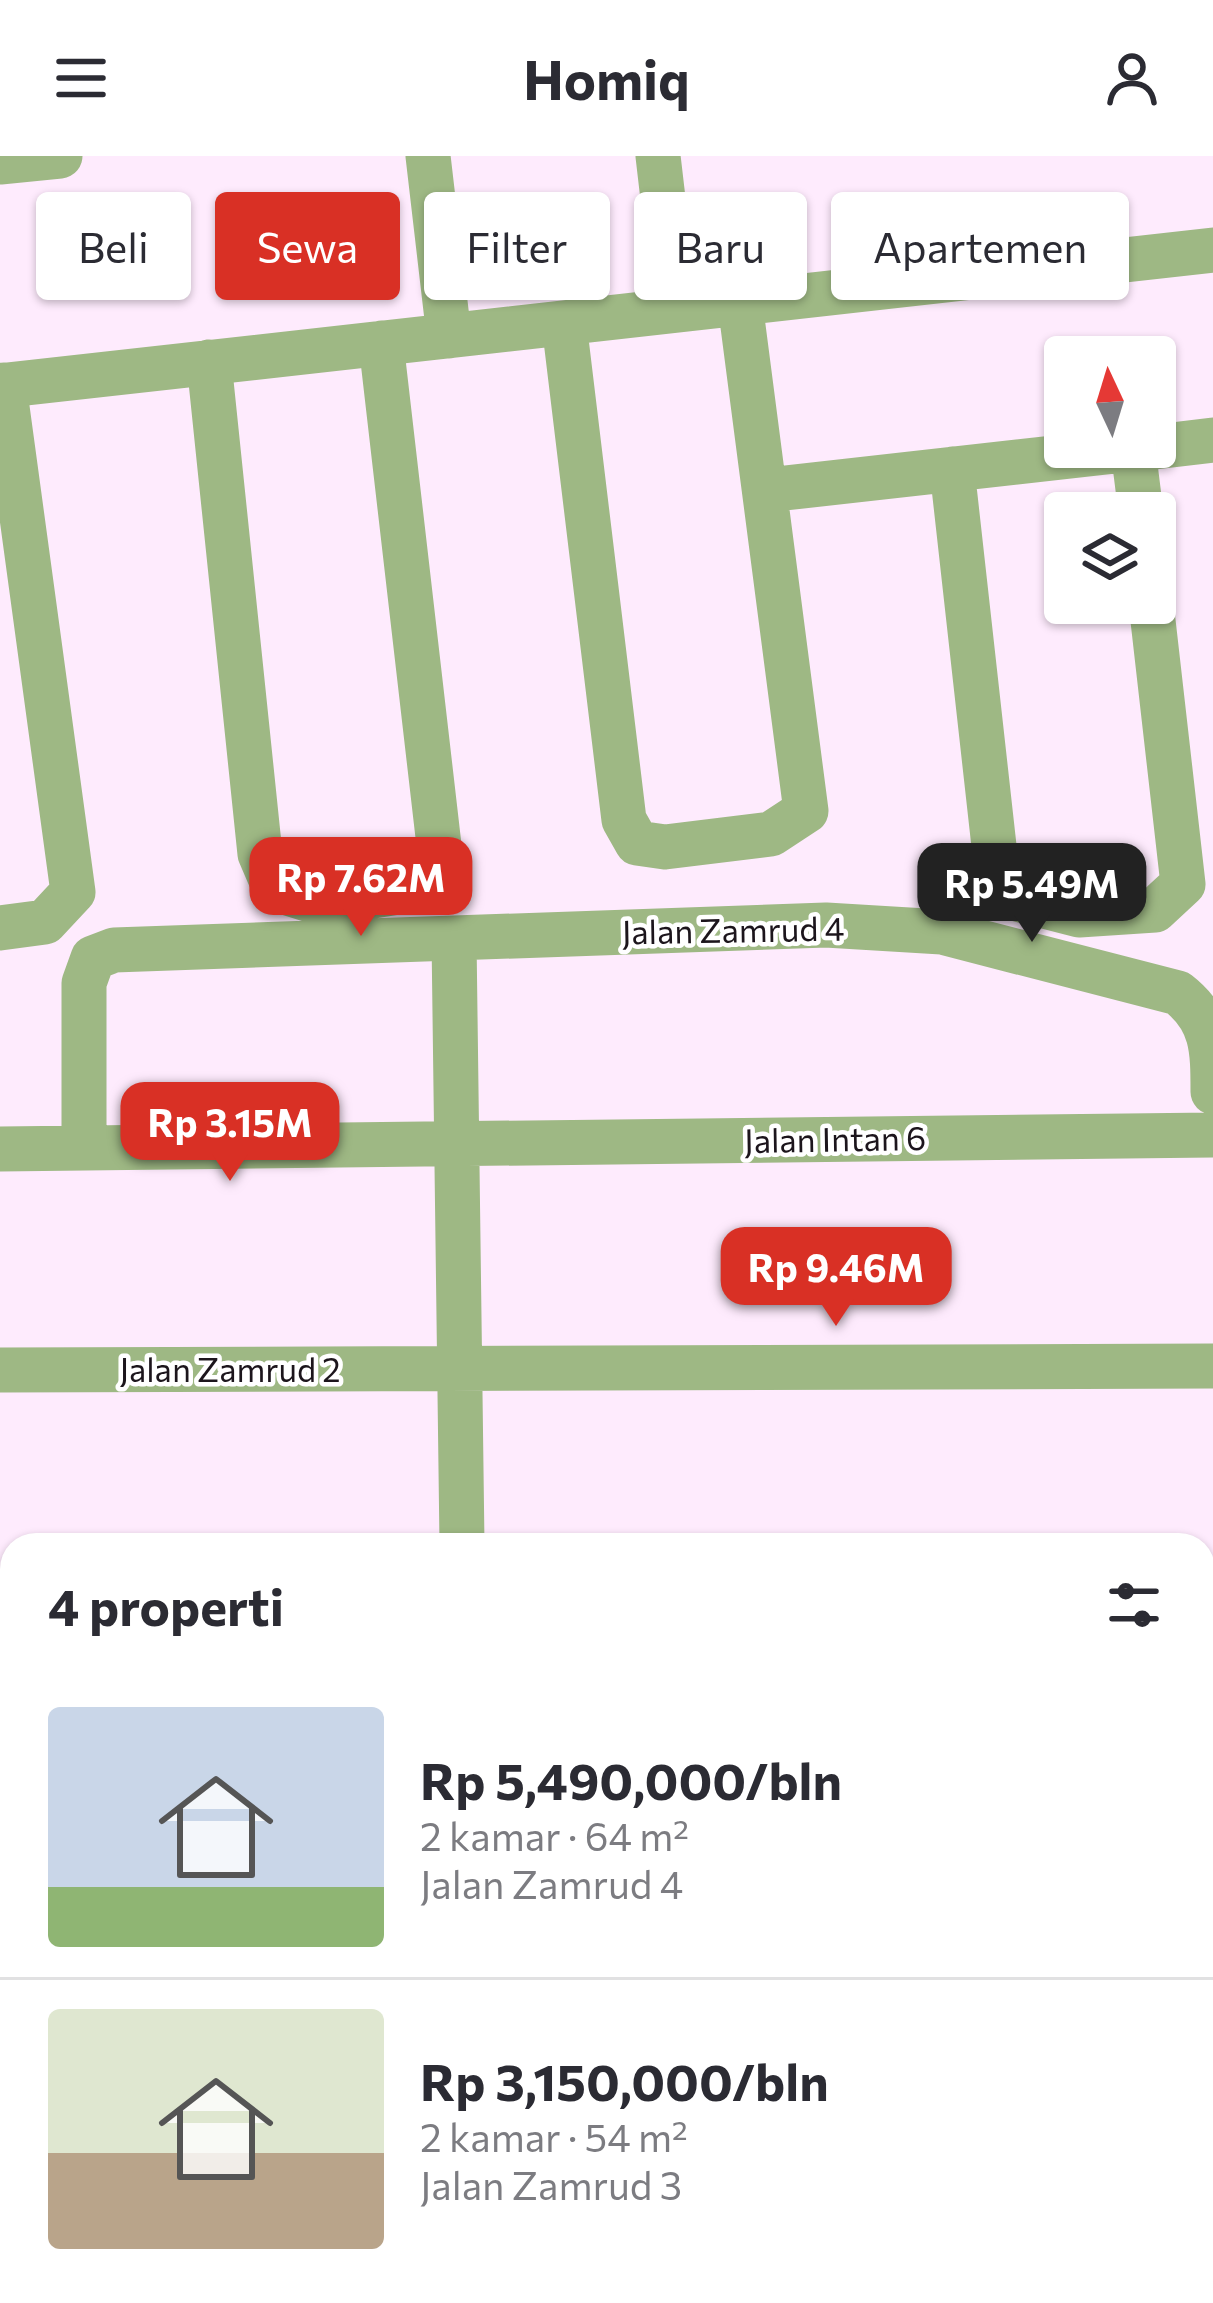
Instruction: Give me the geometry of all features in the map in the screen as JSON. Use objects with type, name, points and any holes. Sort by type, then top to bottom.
[{"type":"street","points":[[0,162],[60,156]]},
{"type":"street","points":[[428,156],[449,336]]},
{"type":"street","points":[[658,156],[676,310]]},
{"type":"street","points":[[0,928],[45,922],[73,892],[2,386],[1213,250]]},
{"type":"street","points":[[564,323],[624,820],[637,843],[665,847],[771,834],[806,812],[740,303]]},
{"type":"street","points":[[209,362],[260,854],[275,889],[323,904],[417,889],[440,854],[381,343]]},
{"type":"street","points":[[1176,444],[1213,440]]},
{"type":"street","points":[[767,490],[1044,459]]},
{"type":"street","points":[[952,469],[996,864],[1017,899],[1079,915],[1155,910],[1183,884],[1153,624]]},
{"type":"street","name":"Jalan Zamrud 4","points":[[84,1145],[84,983],[93,958],[114,950],[884,926],[942,932],[1165,988],[1200,1009],[1212,1038],[1213,1093]]},
{"type":"street","points":[[454,938],[462,1533]]},
{"type":"street","points":[[1165,988],[1213,972]]},
{"type":"street","name":"Jalan Intan 6","points":[[0,1149],[1213,1135]]},
{"type":"street","name":"Jalan Zamrud 2","points":[[0,1370],[1213,1366]]}]
